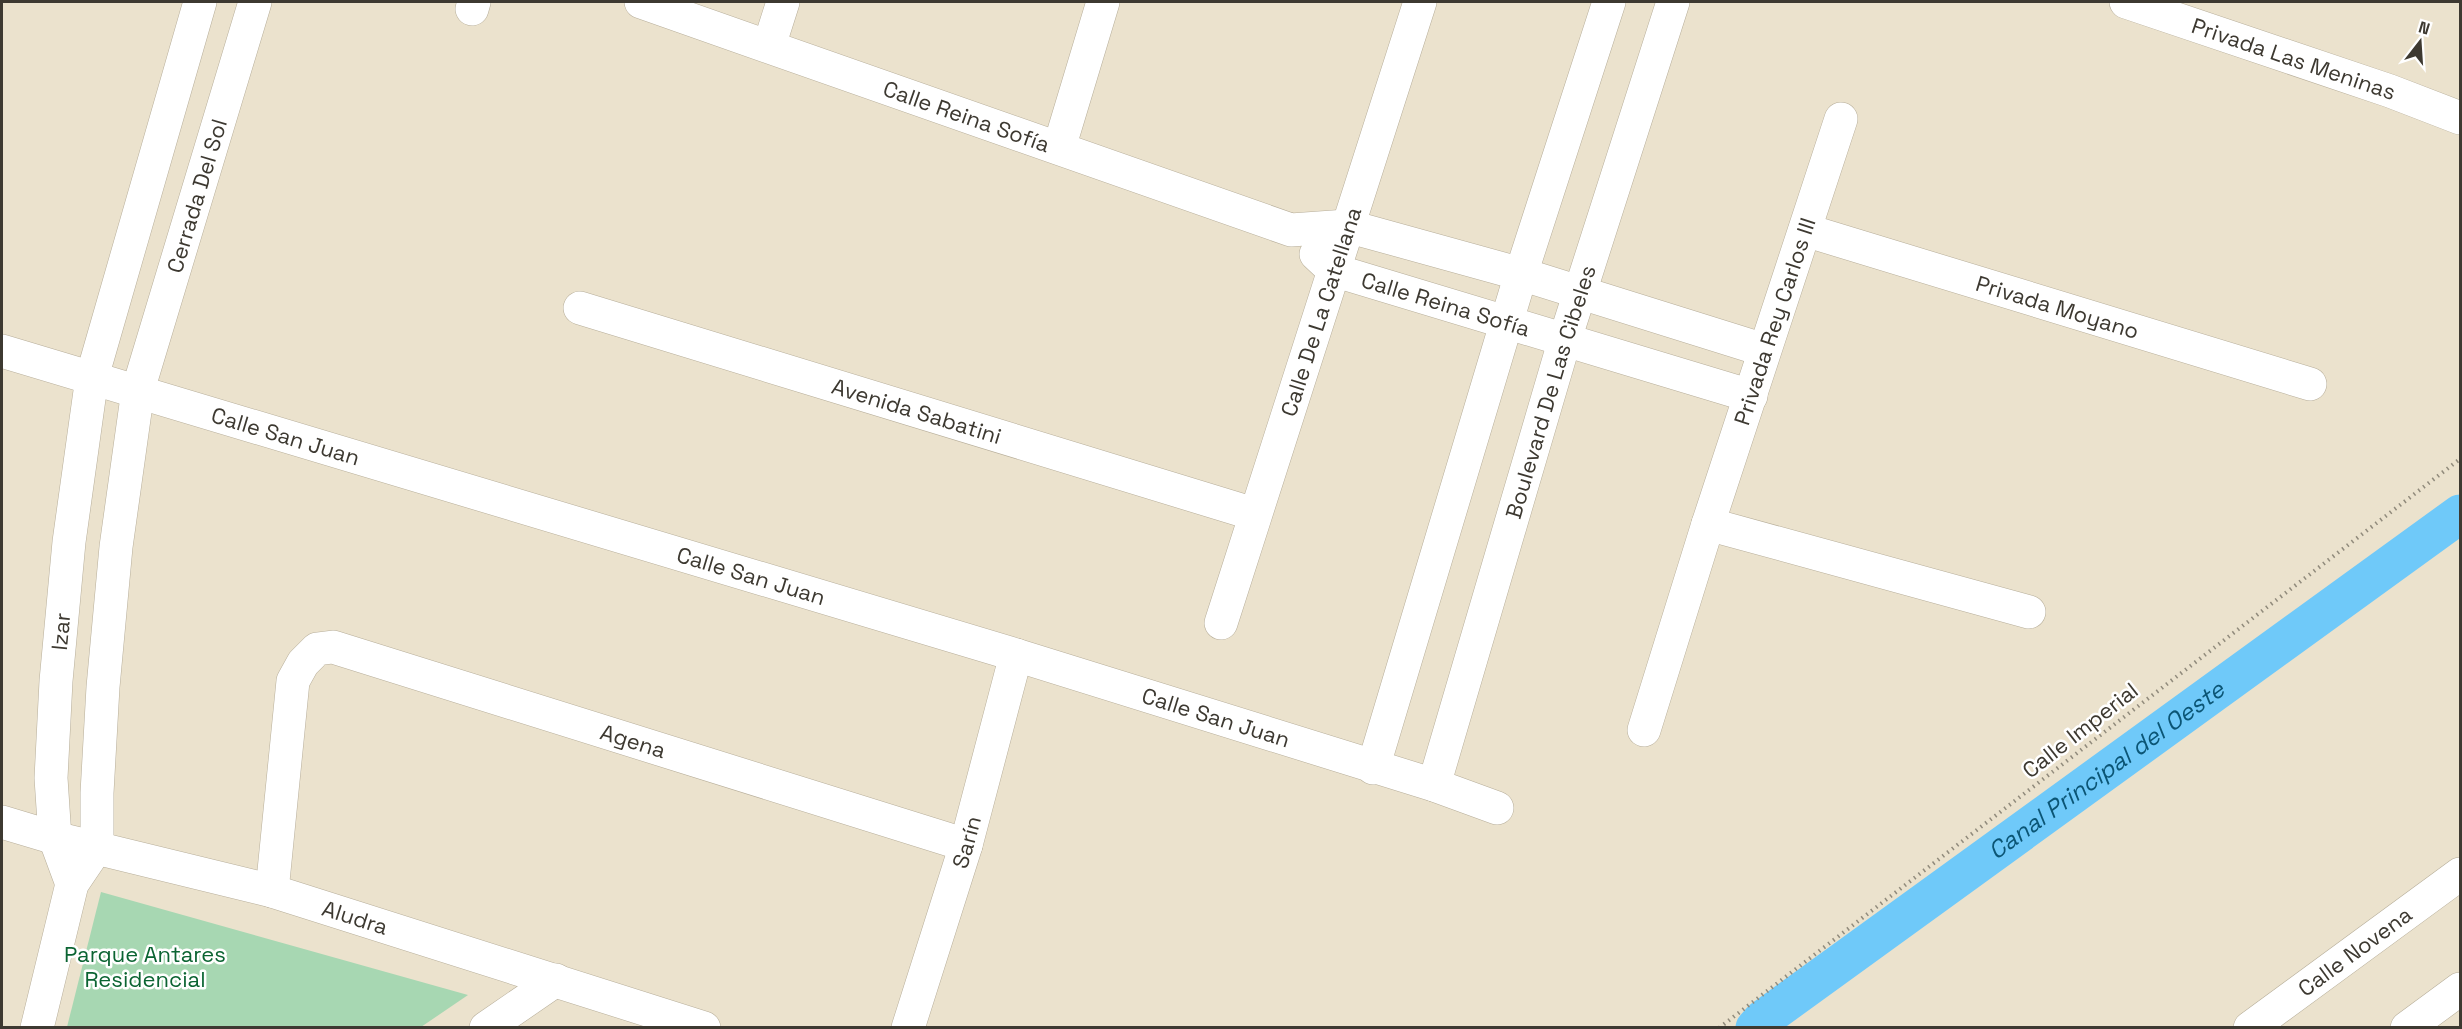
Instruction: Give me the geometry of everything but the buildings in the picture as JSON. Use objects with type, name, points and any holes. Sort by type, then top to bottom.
[{"type":"street","points":[[92,377],[200,2]]},
{"type":"street","name":"Cerrada Del Sol","points":[[138,390],[255,2]]},
{"type":"street","name":"Calle Reina Sofía","points":[[641,2],[1291,230],[1347,226],[1521,274],[1764,350]]},
{"type":"street","points":[[769,46],[783,2]]},
{"type":"street","points":[[1059,148],[1103,2]]},
{"type":"street","name":"Calle De La Catellana","points":[[1221,623],[1254,514],[1420,2]]},
{"type":"street","points":[[1373,768],[1521,274],[1609,2]]},
{"type":"street","name":"Boulevard De Las Cibeles","points":[[1434,785],[1565,339],[1673,2]]},
{"type":"street","name":"Privada Las Meninas","points":[[2126,2],[2390,91],[2460,118]]},
{"type":"street","name":"Privada Rey Carlos III","points":[[1644,730],[1708,524],[1840,119]]},
{"type":"street","name":"Calle Reina Sofía","points":[[1291,230],[1333,270],[1751,396]]},
{"type":"street","name":"Privada Moyano","points":[[1805,230],[2310,384]]},
{"type":"street","points":[[1420,296],[1434,251]]},
{"type":"street","name":"Avenida Sabatini","points":[[580,308],[1254,514]]},
{"type":"street","points":[[1660,367],[1672,322]]},
{"type":"street","name":"Calle San Juan","points":[[2,351],[1016,655],[1373,768],[1434,785],[1497,808]]},
{"type":"street","name":"Izar","points":[[72,884],[55,838],[51,778],[56,681],[69,542],[92,377]]},
{"type":"street","points":[[37,1028],[72,884],[97,847],[97,793],[103,687],[116,547],[138,390]]},
{"type":"street","points":[[1708,524],[2029,612]]},
{"type":"street","name":"Agena","points":[[272,891],[293,681],[303,663],[316,649],[333,646],[966,845]]},
{"type":"street","name":"Sarín","points":[[908,1028],[966,845],[1016,655]]},
{"type":"street","points":[[56,681],[103,687]]},
{"type":"street","name":"Aludra","points":[[2,822],[55,838],[272,891],[704,1028]]},
{"type":"street","name":"Calle Novena","points":[[2250,1028],[2460,874]]},
{"type":"street","points":[[486,1028],[556,980]]},
{"type":"street","points":[[2407,1028],[2460,989]]},
{"type":"path","name":"Calle Imperial","points":[[1719,1028],[2460,459]]},
{"type":"green space","name":"Parque Antares Residencial","points":[[101,892],[468,995],[421,1027],[67,1027]]},
{"type":"waterway","name":"Canal Principal del Oeste","points":[[1755,1028],[1762,1020],[2460,514]]}]
